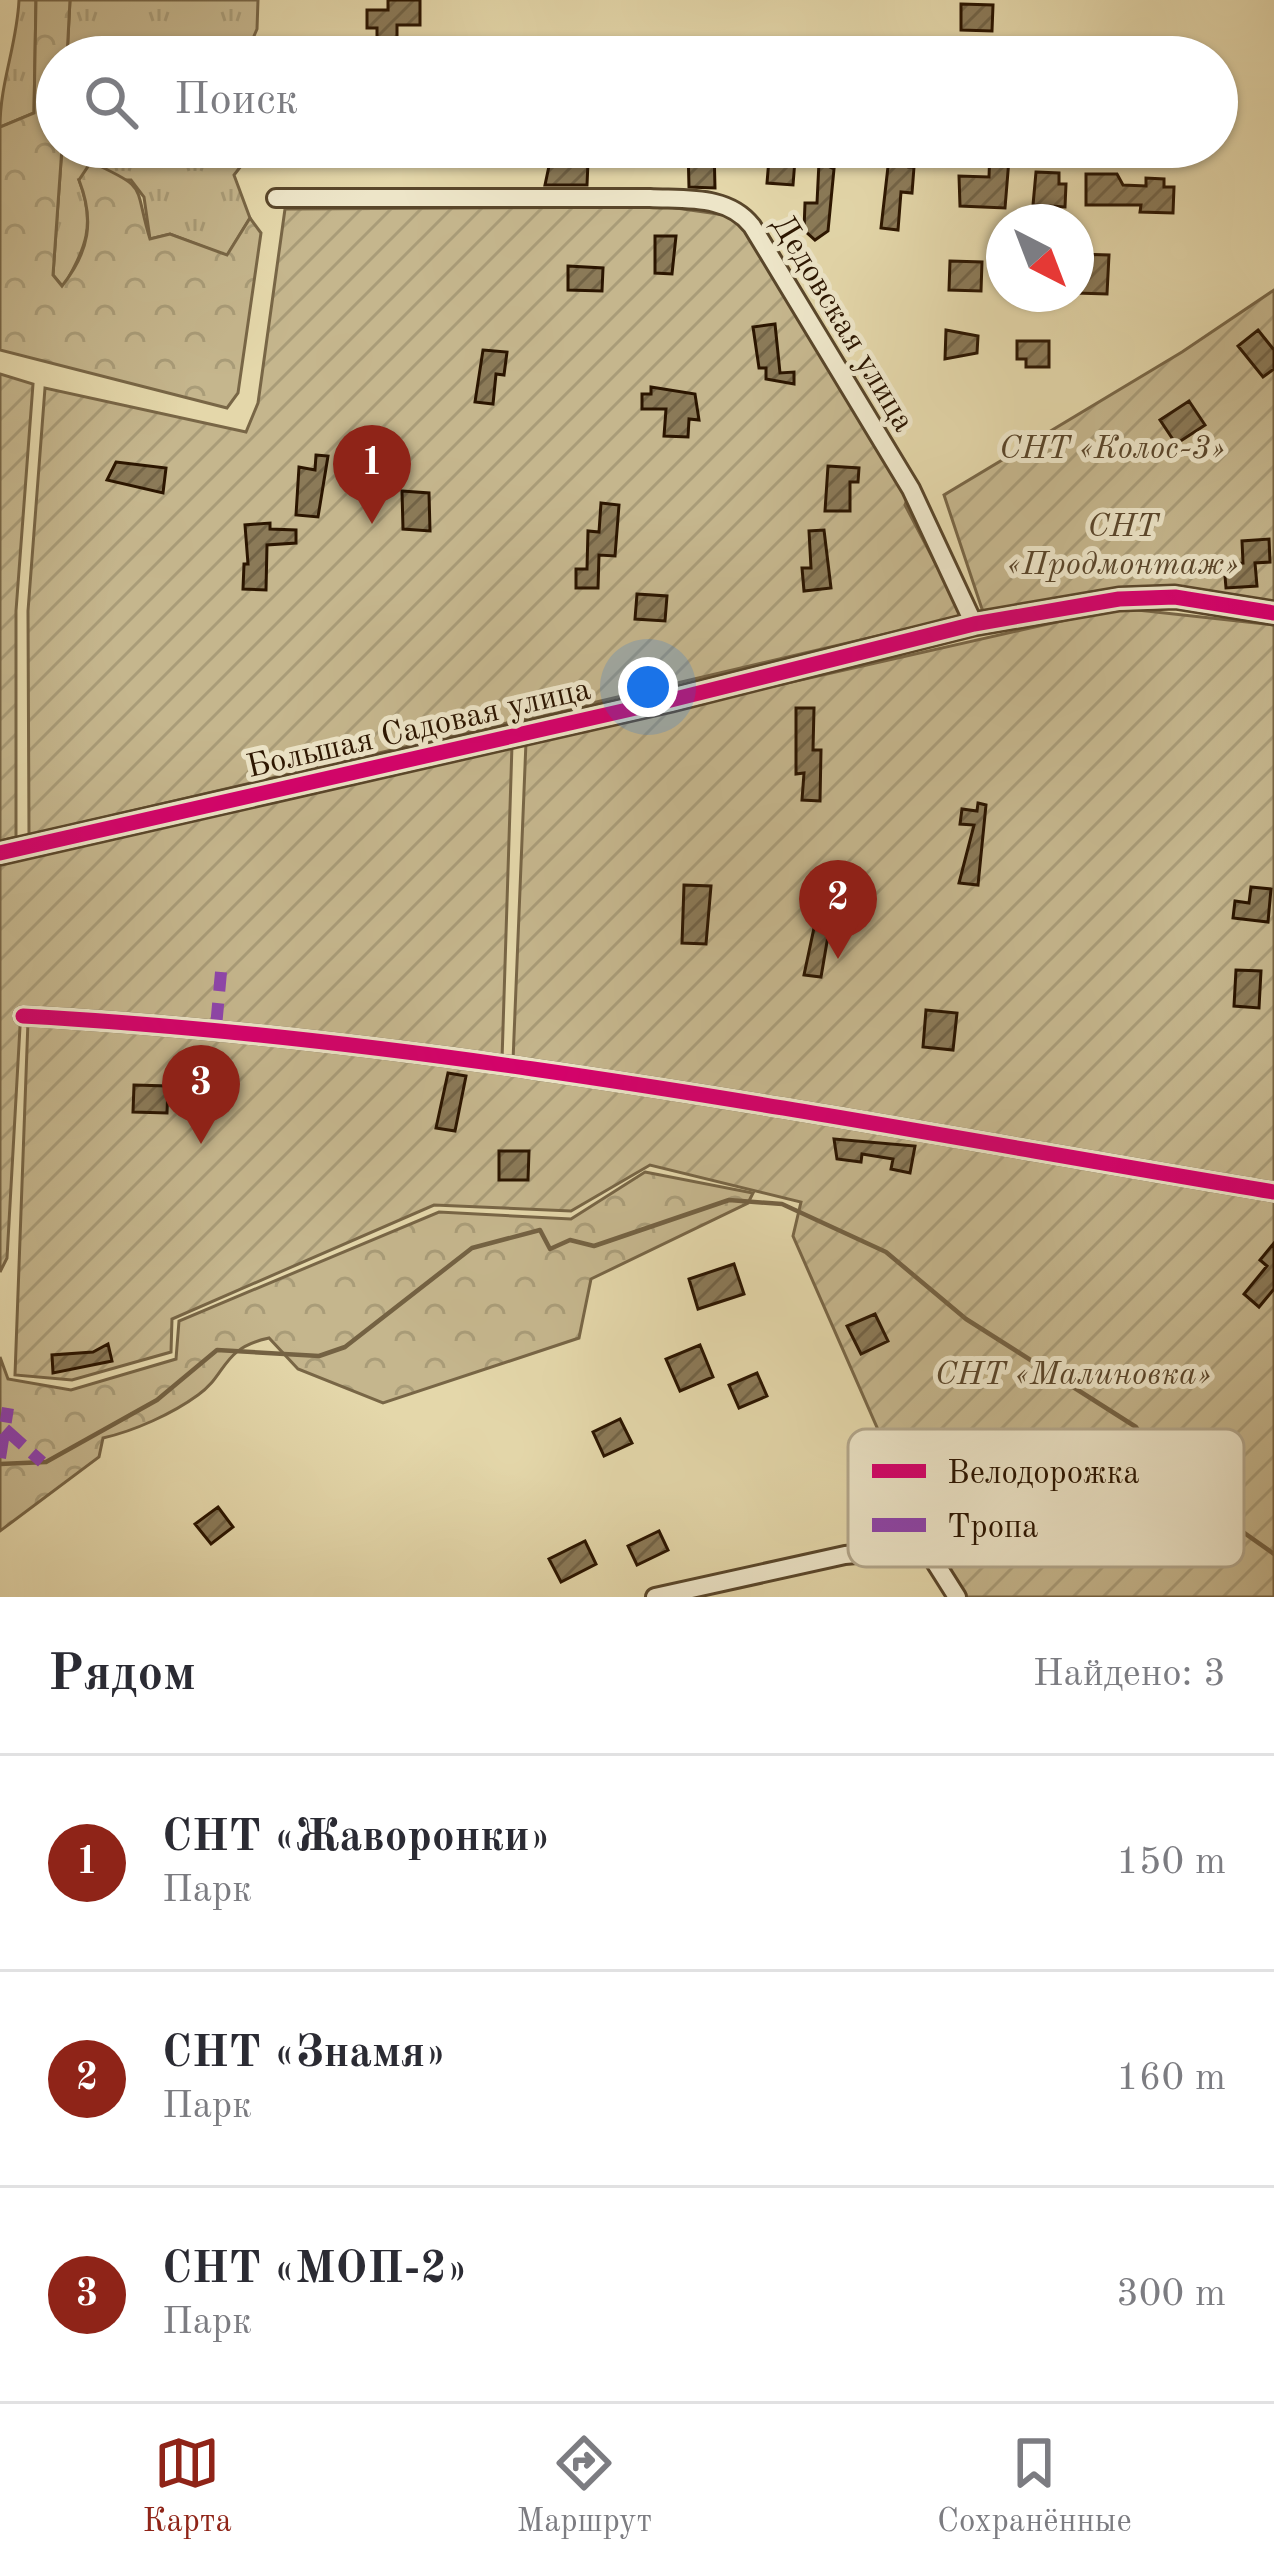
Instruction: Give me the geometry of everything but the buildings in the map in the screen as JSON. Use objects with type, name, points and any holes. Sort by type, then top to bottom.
[{"type":"street","name":"Дедовская улица","points":[[276,198],[686,200],[735,210],[752,226],[911,488],[974,624]]},
{"type":"street","name":"Большая Садовая улица","points":[[0,853],[671,700],[974,624],[1119,599],[1175,597],[1274,613]]},
{"type":"street","points":[[23,1016],[240,1029],[667,1090],[1274,1192]]},
{"type":"street","points":[[655,1597],[848,1555]]},
{"type":"street","points":[[938,1567],[957,1597]]},
{"type":"green space","points":[[19,0],[36,0],[34,113],[0,127],[3,94]]},
{"type":"green space","points":[[36,0],[70,0],[68,36],[36,36],[36,168],[61,168],[53,275],[62,286],[87,236],[87,209],[79,180],[87,168],[103,168],[131,184],[150,239],[170,234],[227,255],[250,218],[261,233],[238,393],[227,408],[0,350],[0,127],[34,113]]},
{"type":"green space","points":[[70,0],[258,0],[254,36],[68,36]]},
{"type":"green space","points":[[61,168],[239,168],[234,175],[250,218],[227,256],[170,234],[150,239],[144,197],[131,180],[79,180],[87,210],[86,236],[63,287],[53,275]]},
{"type":"green space","points":[[669,207],[746,218],[911,489],[905,505],[963,616],[29,835],[28,611],[45,388],[246,432],[258,403],[285,209]]},
{"type":"green space","points":[[1274,290],[1274,604],[983,612],[944,495],[1182,352]]},
{"type":"green space","points":[[0,374],[33,384],[16,611],[16,837],[0,841]]},
{"type":"green space","points":[[1119,608],[1274,625],[1274,1183],[513,1061],[526,742]]},
{"type":"green space","points":[[512,745],[502,1060],[216,1021],[21,1009],[7,1258],[0,1272],[0,863]]},
{"type":"green space","name":"СНТ «Малиновка»","points":[[28,1021],[341,1049],[497,1070],[1274,1198],[1274,1597],[964,1597],[945,1567],[1244,1567],[1244,1429],[878,1429],[793,1236],[801,1202],[650,1165],[571,1211],[434,1205],[172,1319],[171,1352],[72,1380],[15,1375]]},
{"type":"green space","points":[[645,1172],[753,1193],[748,1203],[591,1279],[579,1338],[383,1403],[298,1369],[269,1338],[253,1342],[233,1355],[188,1402],[103,1438],[99,1457],[0,1531],[0,1357],[8,1379],[71,1390],[176,1359],[179,1321],[439,1212],[571,1219]]},
{"type":"waterway","points":[[0,1464],[46,1462],[157,1400],[217,1350],[319,1356],[345,1347],[472,1248],[540,1230],[550,1249],[570,1240],[594,1246],[729,1200],[782,1204],[886,1252],[966,1319],[1138,1429]]},
{"type":"waterway","points":[[1244,1533],[1274,1554]]},
{"type":"marked path","points":[[216,1027],[221,972]]},
{"type":"marked path","points":[[0,1458],[8,1408]]},
{"type":"marked path","points":[[5,1429],[42,1462]]},
{"type":"cycle path","points":[[0,853],[671,700],[974,624],[1119,599],[1175,597],[1274,613]]},
{"type":"cycle path","points":[[23,1016],[181,1027],[495,1064],[1274,1192]]},
{"type":"place","name":"СНТ «Жаворонки»","points":[[372,524]]},
{"type":"place","name":"СНТ «Знамя»","points":[[838,959]]},
{"type":"place","name":"СНТ «МОП-2»","points":[[201,1144]]},
{"type":"park label","name":"СНТ «Колос-3»","points":[[1112,446]]},
{"type":"park label","name":"СНТ «Продмонтаж»","points":[[1123,543]]}]
